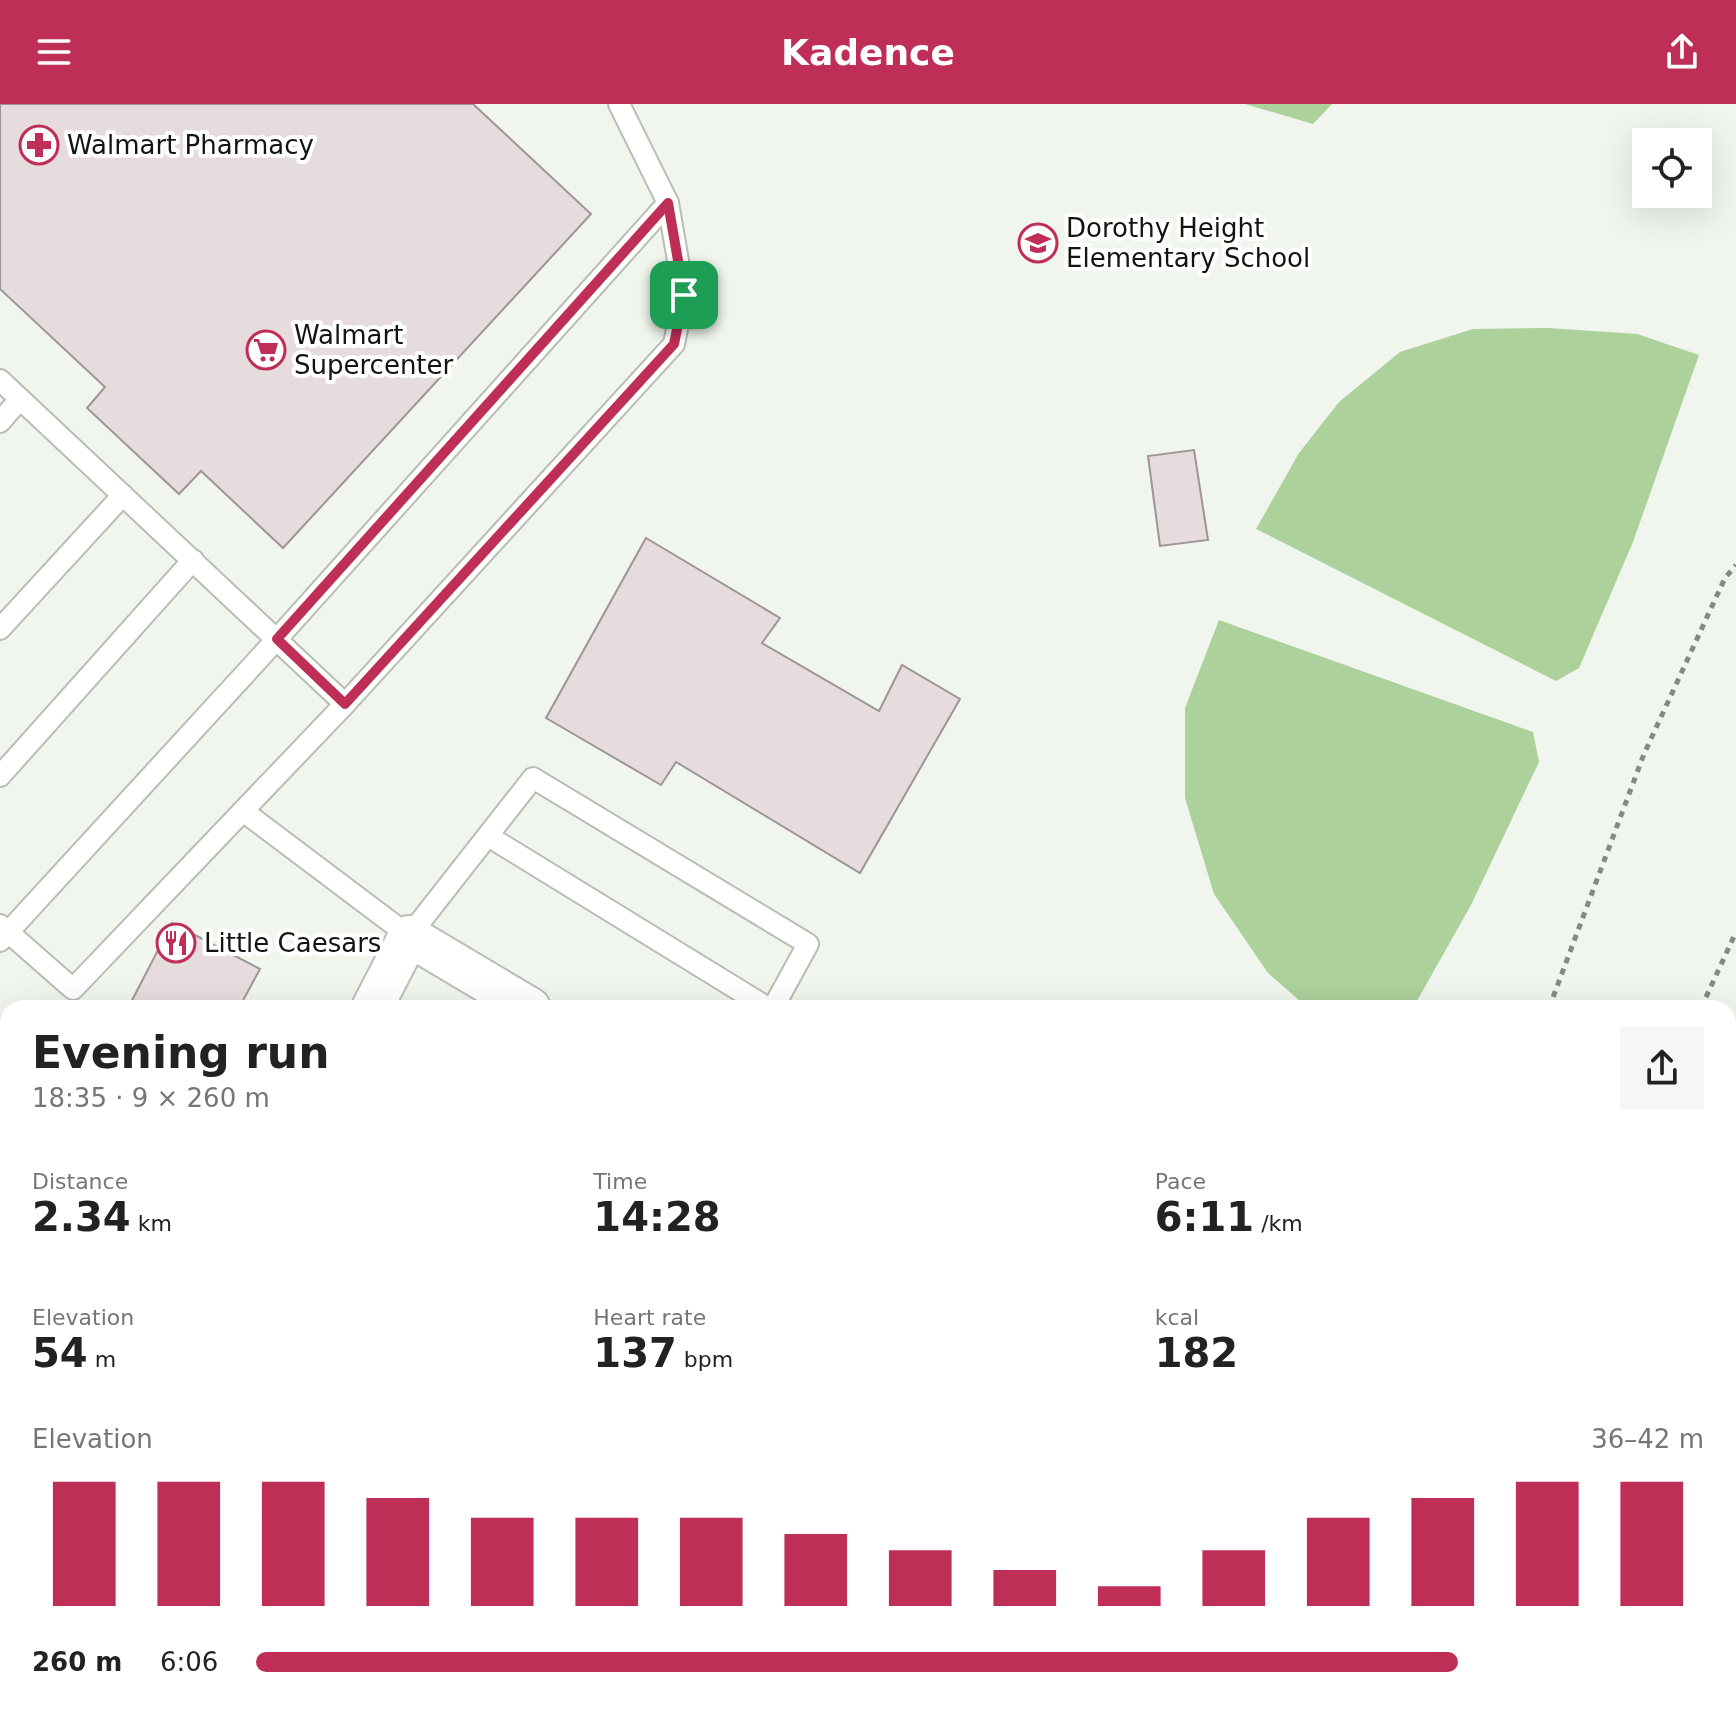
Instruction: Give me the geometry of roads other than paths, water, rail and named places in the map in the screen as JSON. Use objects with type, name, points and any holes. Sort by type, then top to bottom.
[{"type":"street","points":[[376,1000],[409,936],[517,1000]]},
{"type":"lane","points":[[67,1000],[73,989],[345,704],[674,344],[684,295],[668,203],[619,104]]},
{"type":"lane","points":[[73,989],[3,933],[277,639],[668,203]]},
{"type":"lane","points":[[0,380],[345,704]]},
{"type":"lane","points":[[0,422],[20,399]]},
{"type":"lane","points":[[0,629],[123,495]]},
{"type":"lane","points":[[0,776],[193,560]]},
{"type":"lane","points":[[243,811],[409,936],[533,778],[808,944],[776,1000]]},
{"type":"lane","points":[[488,836],[758,1000]]},
{"type":"place","name":"Walmart Pharmacy","points":[[39,145]]},
{"type":"place","name":"Dorothy Height Elementary School","points":[[1038,243]]},
{"type":"place","name":"Walmart Supercenter","points":[[266,350]]},
{"type":"place","name":"Little Caesars","points":[[176,943]]}]
